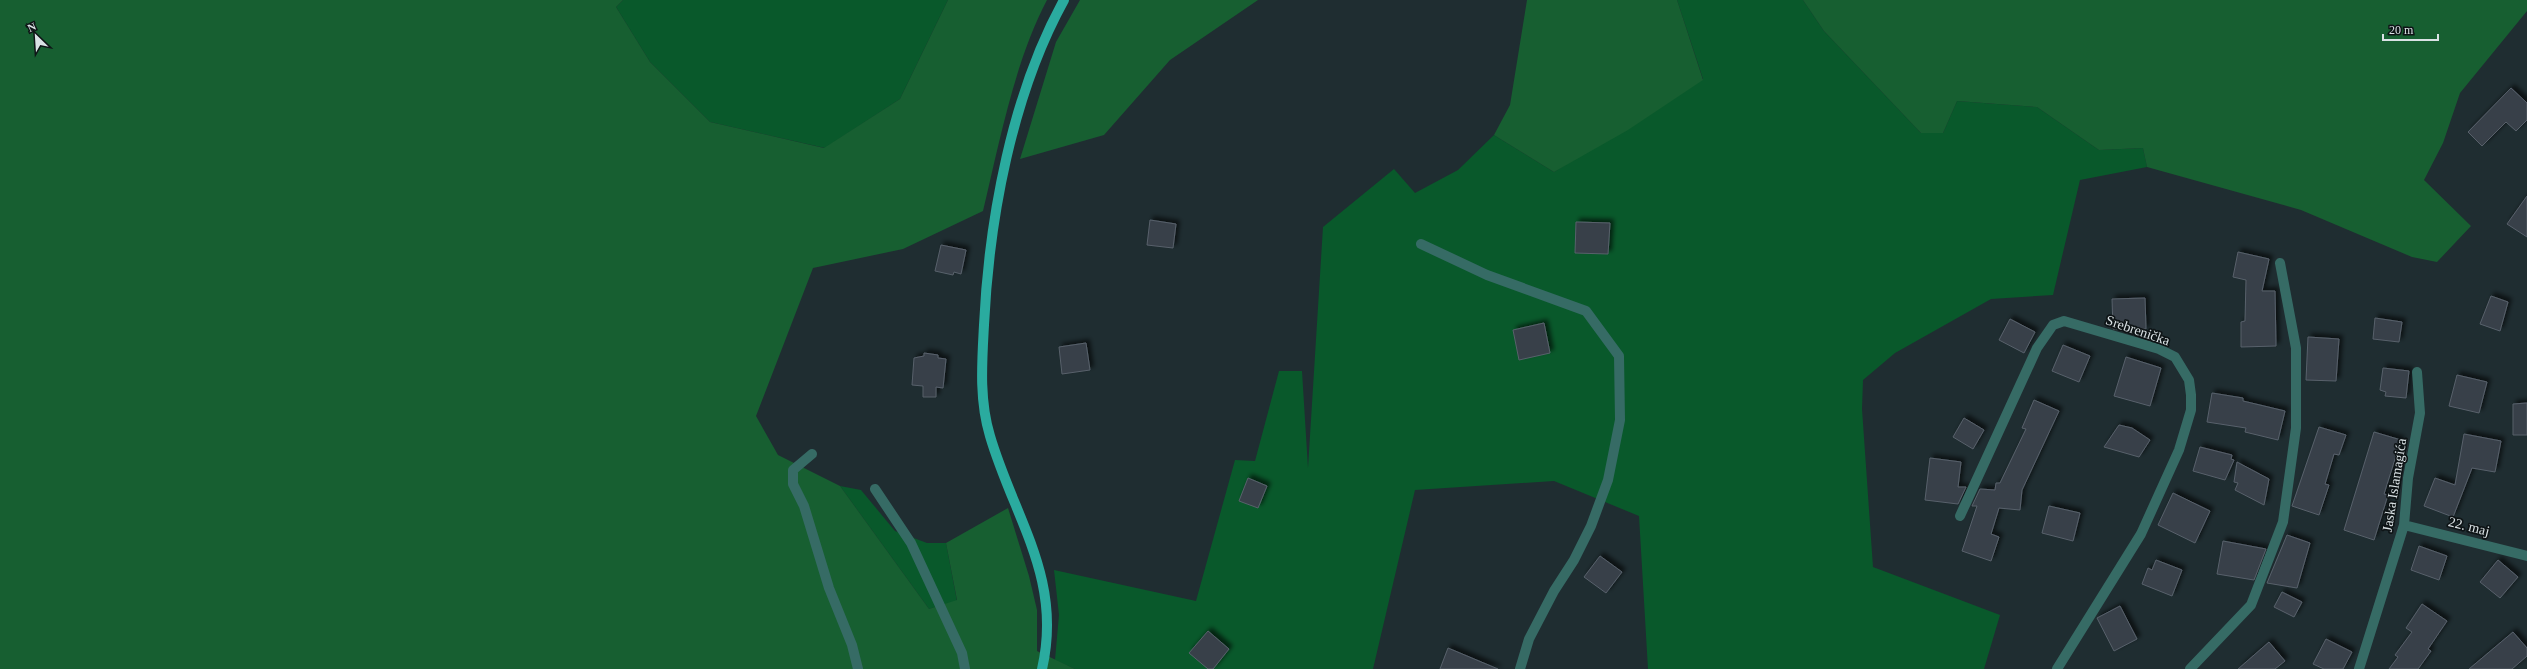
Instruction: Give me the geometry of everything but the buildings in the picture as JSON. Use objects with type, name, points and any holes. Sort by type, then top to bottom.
[{"type":"main road","points":[[1042,669],[1048,644],[1049,626],[1041,571],[990,436],[981,372],[986,278],[998,196],[1019,112],[1048,28],[1064,0]]},
{"type":"street","points":[[1421,244],[1487,275],[1586,311],[1619,356],[1620,420],[1608,480],[1591,526],[1574,560],[1554,591],[1529,639],[1520,669]]},
{"type":"street","points":[[2190,669],[2251,605],[2283,522],[2296,428],[2296,348],[2280,263]]},
{"type":"street","name":"Srebrenička","points":[[1960,516],[2037,348],[2053,325],[2064,321],[2159,349],[2175,357],[2184,369],[2189,380],[2191,410],[2179,450],[2141,534],[2057,669]]},
{"type":"street","name":"Jaska Islamagića","points":[[2359,669],[2404,525],[2408,478],[2420,413],[2417,372]]},
{"type":"street","points":[[812,454],[793,470],[793,484],[804,506],[829,588],[852,645],[858,669]]},
{"type":"street","points":[[875,489],[911,543],[962,652],[965,669]]},
{"type":"street","name":"22. maj","points":[[2404,525],[2527,556]]},
{"type":"green space","points":[[0,0],[623,0],[616,7],[650,62],[710,122],[824,148],[900,99],[948,0],[1047,0],[1026,49],[1017,75],[983,211],[903,249],[813,268],[756,416],[778,455],[840,486],[929,609],[957,600],[946,543],[1008,508],[1029,576],[1037,610],[1037,651],[1075,669],[0,669]]},
{"type":"green space","points":[[623,0],[948,0],[900,99],[825,148],[710,122],[650,62],[616,7]]},
{"type":"green space","points":[[1080,0],[1258,0],[1170,60],[1104,135],[1020,159],[1056,42]]},
{"type":"green space","points":[[1527,0],[1677,0],[1703,80],[1628,130],[1554,172],[1494,135],[1510,105]]},
{"type":"green space","points":[[1677,0],[1803,0],[1824,31],[1921,133],[1943,133],[1957,101],[2037,107],[2099,150],[2143,148],[2147,167],[2080,180],[2053,295],[1991,299],[1895,353],[1863,380],[1862,409],[1873,567],[2000,615],[1984,669],[1648,669],[1639,516],[1554,481],[1415,490],[1373,669],[1075,669],[1055,660],[1059,615],[1054,570],[1196,601],[1235,460],[1255,461],[1279,371],[1302,371],[1308,468],[1323,227],[1394,169],[1415,193],[1458,170],[1494,135],[1554,172],[1703,79]]},
{"type":"green space","points":[[1803,0],[2527,0],[2527,11],[2460,93],[2443,143],[2424,180],[2471,226],[2437,262],[2412,257],[2301,210],[2147,167],[2143,148],[2099,150],[2037,107],[1957,101],[1943,133],[1921,133],[1824,31]]},
{"type":"green space","points":[[840,486],[861,490],[895,531],[927,543],[946,543],[957,601],[929,609]]}]
